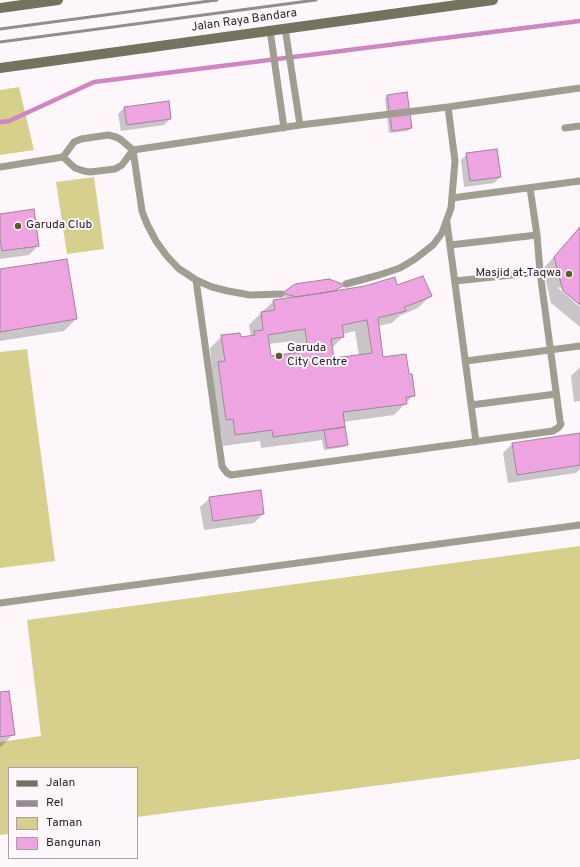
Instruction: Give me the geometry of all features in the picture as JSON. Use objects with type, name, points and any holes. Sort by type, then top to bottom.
[{"type":"street","points":[[0,8],[58,0]]},
{"type":"street","name":"Jalan Raya Bandara","points":[[0,68],[493,0]]},
{"type":"lane","points":[[285,28],[300,125]]},
{"type":"lane","points":[[270,30],[284,128]]},
{"type":"lane","points":[[63,157],[80,170],[90,172],[115,169],[124,162],[133,150],[300,125],[448,108],[580,88]]},
{"type":"lane","points":[[346,284],[400,268],[433,245],[442,233],[451,208],[455,160],[448,108]]},
{"type":"lane","points":[[564,128],[580,126]]},
{"type":"lane","points":[[0,167],[63,157],[77,140],[108,135],[116,137],[133,150],[142,211],[156,241],[178,268],[196,280],[212,287],[250,295],[281,294]]},
{"type":"lane","points":[[452,198],[580,181]]},
{"type":"lane","points":[[196,280],[222,466],[227,473],[231,475],[556,430],[561,424],[530,188]]},
{"type":"lane","points":[[447,221],[476,442]]},
{"type":"lane","points":[[450,246],[537,235]]},
{"type":"lane","points":[[455,281],[540,272]]},
{"type":"lane","points":[[466,361],[580,346]]},
{"type":"lane","points":[[471,405],[556,394]]},
{"type":"lane","points":[[0,603],[580,525]]},
{"type":"green space","points":[[19,87],[34,150],[0,155],[0,90]]},
{"type":"green space","points":[[94,177],[104,249],[67,254],[56,182]]},
{"type":"green space","points":[[27,349],[55,561],[0,568],[0,352]]},
{"type":"green space","points":[[580,546],[580,759],[138,817],[138,767],[8,767],[8,834],[0,835],[0,742],[41,736],[27,620]]},
{"type":"building","points":[[407,92],[412,128],[392,131],[387,95]]},
{"type":"building","points":[[169,101],[171,119],[127,125],[124,107]]},
{"type":"building","points":[[497,149],[501,177],[470,181],[466,153]]},
{"type":"building","name":"Garuda Club","points":[[34,209],[39,246],[2,251],[0,239],[0,214]]},
{"type":"building","name":"Masjid at-Taqwa","points":[[580,227],[580,305],[563,291],[554,257]]},
{"type":"building","points":[[67,259],[77,319],[0,332],[0,269]]},
{"type":"building","name":"Garuda City Centre","points":[[423,276],[432,296],[404,307],[406,311],[378,318],[383,357],[406,354],[409,374],[412,374],[415,396],[406,397],[407,404],[343,412],[345,427],[273,437],[272,430],[235,435],[233,419],[226,420],[218,362],[225,361],[221,335],[240,333],[241,337],[255,335],[254,331],[263,330],[261,312],[275,310],[273,300],[365,286],[395,277],[397,285]],"holes":[[[367,320],[372,353],[334,358],[331,339],[344,337],[342,325]],[[305,329],[308,351],[271,356],[268,335]]]},
{"type":"building","points":[[329,279],[345,285],[334,291],[297,297],[282,293],[295,284]]},
{"type":"building","points":[[345,427],[348,445],[327,448],[324,430]]},
{"type":"building","points":[[580,433],[580,465],[517,475],[512,443]]},
{"type":"building","points":[[261,490],[264,514],[213,521],[209,497]]},
{"type":"building","points":[[9,691],[15,735],[0,737],[0,692]]},
{"type":"waterway","points":[[0,122],[9,121],[94,82],[580,21]]},
{"type":"railway","points":[[0,29],[217,0]]},
{"type":"railway","points":[[0,42],[316,0]]},
{"type":"place","name":"Garuda Club","points":[[18,226]]},
{"type":"place","name":"Masjid at-Taqwa","points":[[569,274]]},
{"type":"place","name":"Garuda City Centre","points":[[279,356]]}]
